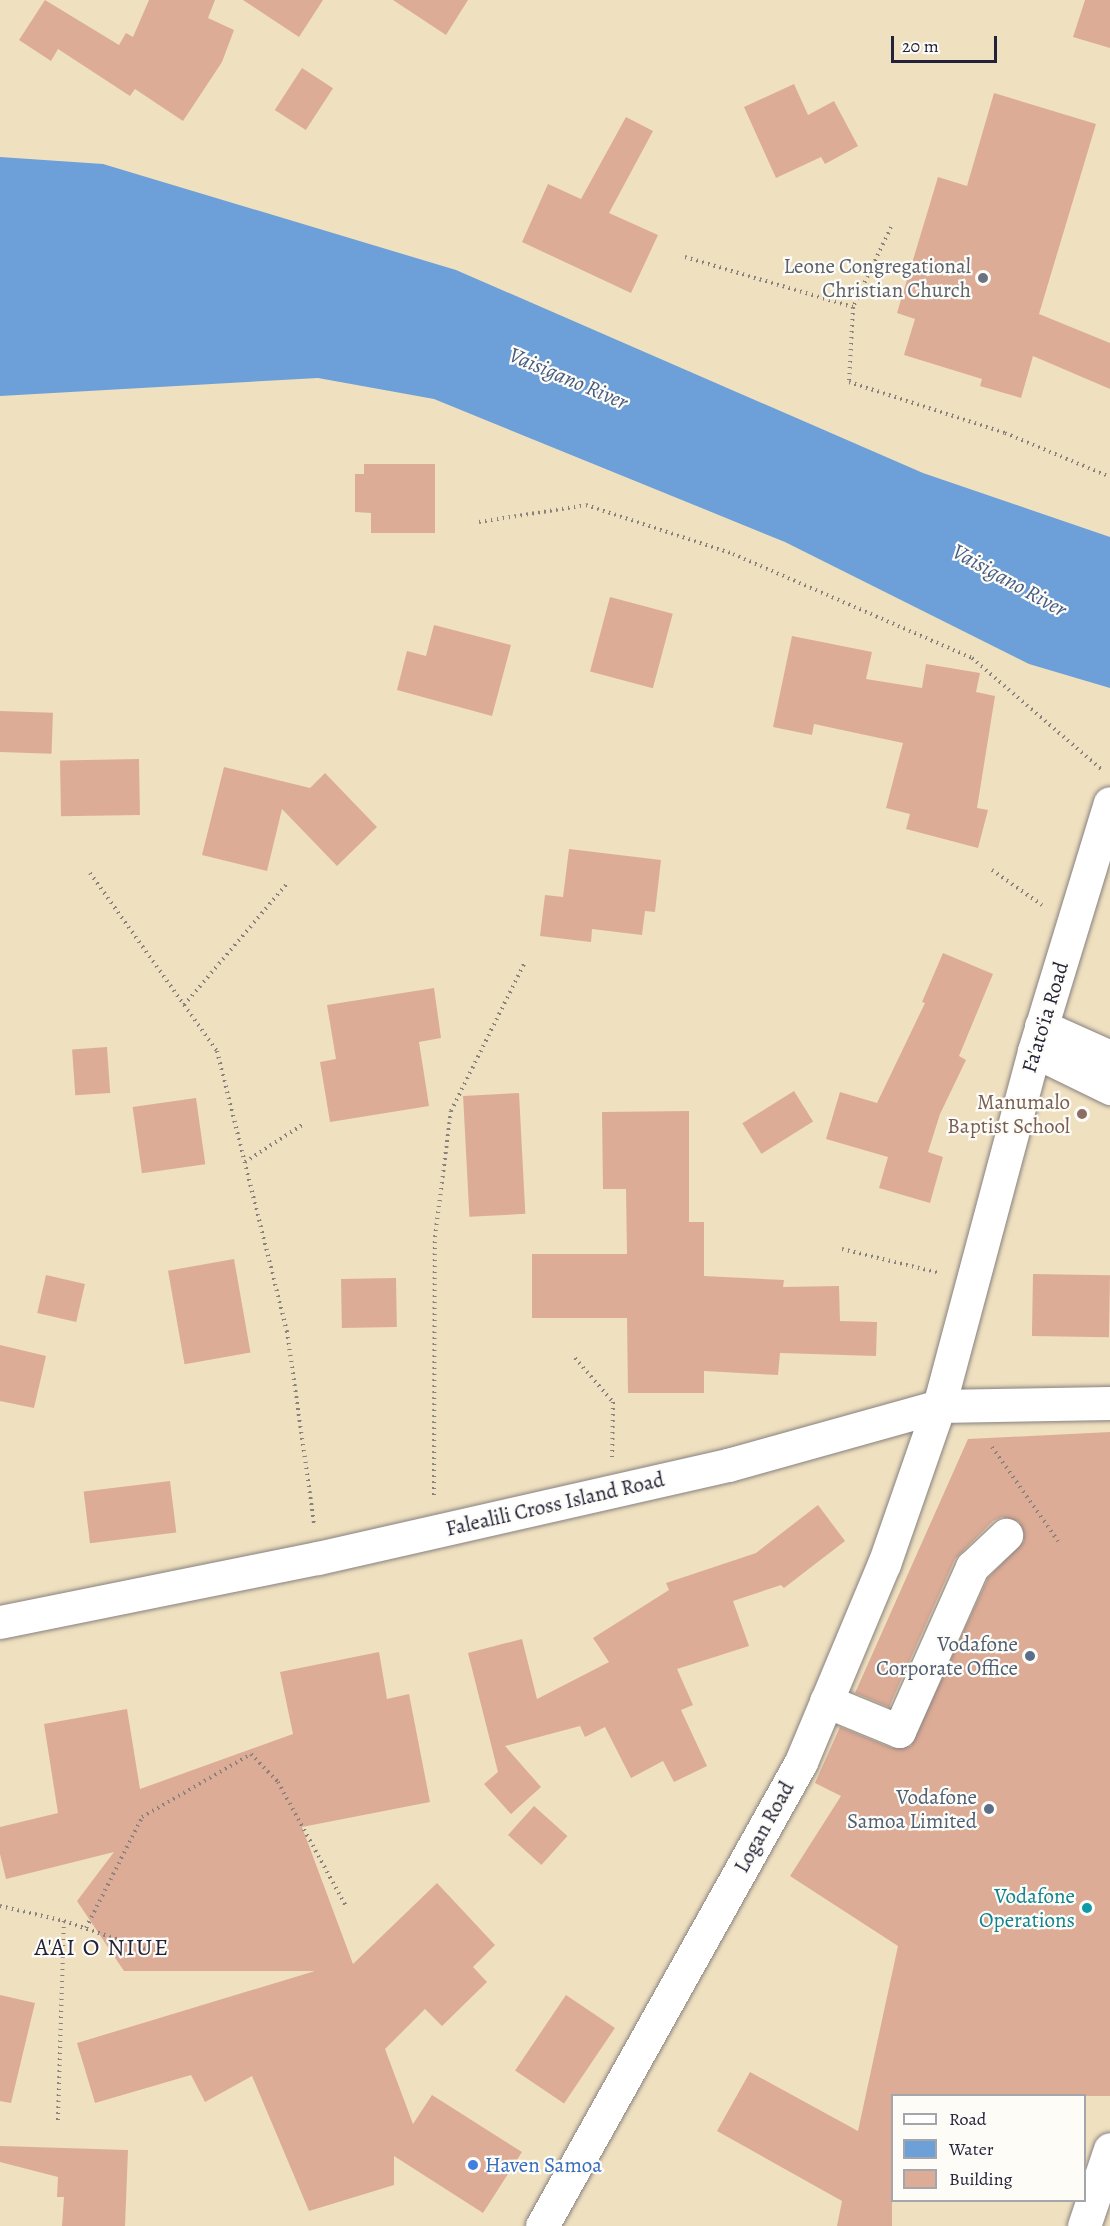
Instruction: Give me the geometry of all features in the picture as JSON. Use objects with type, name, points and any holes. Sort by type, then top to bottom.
[{"type":"main road","name":"Fa'ato'ia Road","points":[[939,1406],[1037,1039],[1110,803]]},
{"type":"main road","points":[[1037,1039],[1110,1057]]},
{"type":"main road","points":[[1037,1039],[1110,1088]]},
{"type":"main road","name":"Falealili Cross Island Road","points":[[0,1622],[318,1558],[728,1465],[939,1406],[1110,1403]]},
{"type":"main road","name":"Logan Road","points":[[542,2226],[801,1762],[884,1564],[939,1406]]},
{"type":"main road","points":[[826,1701],[899,1731],[972,1567],[1006,1535]]},
{"type":"main road","points":[[1084,2226],[1110,2149]]},
{"type":"path","points":[[891,227],[853,307],[849,382],[1005,434],[1110,477]]},
{"type":"path","points":[[685,257],[853,307]]},
{"type":"path","points":[[479,522],[586,505],[733,554],[972,658],[1110,777]]},
{"type":"path","points":[[992,870],[1072,926]]},
{"type":"path","points":[[90,873],[217,1051],[287,1330],[318,1558]]},
{"type":"path","points":[[184,1005],[289,881]]},
{"type":"path","points":[[434,1531],[435,1237],[451,1111],[525,962]]},
{"type":"path","points":[[245,1163],[302,1125]]},
{"type":"path","points":[[842,1249],[973,1280]]},
{"type":"path","points":[[575,1358],[613,1402],[612,1491]]},
{"type":"path","points":[[992,1447],[1058,1541]]},
{"type":"path","points":[[86,1928],[142,1817],[251,1754],[278,1782],[346,1906]]},
{"type":"path","points":[[0,1906],[64,1921],[163,1954]]},
{"type":"path","points":[[58,2120],[64,1921]]},
{"type":"water","name":"Vaisigano River","points":[[0,157],[103,164],[456,270],[923,473],[1110,537],[1110,688],[1029,664],[785,542],[434,399],[318,378],[0,396]]},
{"type":"building","points":[[45,0],[119,45],[126,33],[133,37],[149,0],[215,0],[208,18],[234,30],[222,62],[183,121],[135,89],[130,96],[58,49],[51,61],[19,40]]},
{"type":"building","points":[[243,0],[323,0],[299,37]]},
{"type":"building","points":[[393,0],[468,0],[446,35]]},
{"type":"building","points":[[1085,0],[1110,0],[1110,48],[1073,37]]},
{"type":"building","points":[[302,68],[333,88],[306,130],[275,110]]},
{"type":"building","points":[[794,84],[808,115],[834,101],[858,146],[825,164],[821,157],[776,178],[744,107]]},
{"type":"building","points":[[994,93],[1096,124],[1039,314],[1110,343],[1110,389],[1033,356],[1021,398],[980,386],[982,379],[904,355],[915,319],[897,313],[938,177],[967,186]]},
{"type":"building","points":[[626,117],[653,131],[609,213],[658,235],[631,293],[522,242],[548,184],[581,199]]},
{"type":"building","points":[[364,464],[435,464],[435,533],[371,533],[371,513],[355,512],[355,474],[364,474]]},
{"type":"building","points":[[610,597],[673,614],[653,688],[590,671]]},
{"type":"building","points":[[434,625],[511,645],[492,716],[397,690],[407,651],[426,656]]},
{"type":"building","points":[[792,636],[872,652],[866,679],[922,688],[926,664],[980,673],[976,692],[995,696],[977,808],[988,810],[978,848],[906,829],[910,814],[886,808],[903,743],[814,724],[812,735],[773,727]]},
{"type":"building","points":[[0,711],[53,713],[52,754],[0,752]]},
{"type":"building","points":[[139,759],[140,815],[61,816],[60,760]]},
{"type":"building","points":[[224,767],[310,788],[325,773],[377,827],[337,866],[282,809],[267,871],[202,855]]},
{"type":"building","points":[[569,849],[661,860],[655,912],[645,911],[642,935],[592,929],[591,942],[540,936],[545,895],[563,897]]},
{"type":"building","points":[[943,953],[993,974],[959,1056],[966,1060],[940,1114],[928,1152],[943,1157],[930,1203],[879,1188],[888,1157],[826,1139],[840,1092],[877,1103],[925,1003],[922,1002]]},
{"type":"building","points":[[434,988],[441,1038],[419,1042],[429,1106],[330,1122],[320,1062],[336,1059],[327,1005]]},
{"type":"building","points":[[107,1047],[110,1093],[75,1095],[72,1049]]},
{"type":"building","points":[[794,1091],[813,1122],[761,1154],[742,1123]]},
{"type":"building","points":[[519,1093],[525,1214],[469,1217],[463,1096]]},
{"type":"building","points":[[196,1098],[205,1164],[142,1173],[133,1107]]},
{"type":"building","points":[[689,1111],[689,1222],[704,1222],[704,1276],[784,1280],[783,1287],[839,1286],[840,1321],[877,1322],[876,1356],[780,1353],[778,1375],[704,1371],[704,1393],[628,1393],[627,1318],[532,1318],[532,1254],[627,1254],[626,1189],[603,1189],[602,1112]]},
{"type":"building","points":[[234,1259],[250,1353],[185,1364],[168,1271]]},
{"type":"building","points":[[1033,1274],[1110,1275],[1109,1337],[1032,1336]]},
{"type":"building","points":[[46,1275],[85,1284],[76,1322],[37,1313]]},
{"type":"building","points":[[396,1278],[397,1327],[342,1328],[341,1279]]},
{"type":"building","points":[[0,1345],[46,1356],[34,1408],[0,1401]]},
{"type":"building","name":"Vodafone Samoa Limited","points":[[1110,1432],[1110,2096],[891,2094],[892,2226],[837,2226],[842,2201],[717,2131],[750,2072],[858,2131],[898,1946],[790,1876],[841,1796],[815,1783],[840,1727],[892,1748],[911,1746],[988,1578],[1024,1541],[1019,1522],[1002,1517],[993,1521],[955,1559],[889,1707],[855,1693],[968,1439]]},
{"type":"building","points":[[170,1481],[176,1533],[90,1543],[84,1492]]},
{"type":"building","points":[[818,1505],[845,1541],[784,1588],[781,1585],[733,1601],[749,1646],[677,1669],[693,1705],[681,1710],[707,1766],[674,1782],[663,1761],[631,1778],[605,1727],[585,1737],[580,1726],[505,1746],[541,1787],[511,1814],[484,1784],[498,1772],[468,1653],[522,1639],[537,1699],[609,1662],[593,1638],[669,1590],[666,1583],[756,1553]]},
{"type":"building","points":[[379,1652],[387,1699],[409,1694],[430,1802],[302,1827],[353,1964],[437,1883],[495,1945],[473,1967],[487,1982],[442,2026],[425,2009],[385,2049],[413,2124],[432,2095],[522,2152],[483,2213],[394,2156],[394,2185],[309,2211],[252,2076],[205,2102],[191,2075],[95,2103],[77,2043],[315,1971],[124,1971],[77,1901],[114,1852],[6,1879],[0,1854],[0,1827],[58,1813],[44,1724],[127,1709],[140,1789],[293,1734],[280,1672]]},
{"type":"building","points":[[534,1806],[567,1836],[541,1865],[508,1835]]},
{"type":"building","points":[[0,1995],[35,2003],[11,2103],[0,2101]]},
{"type":"building","points":[[566,1995],[615,2028],[564,2103],[515,2070]]},
{"type":"building","points":[[0,2146],[128,2150],[125,2226],[62,2226],[64,2197],[57,2197],[58,2177],[0,2162]]},
{"type":"place","name":"Leone Congregational Christian Church","points":[[983,278]]},
{"type":"place","name":"Manumalo Baptist School","points":[[1082,1114]]},
{"type":"place","name":"Vodafone Corporate Office","points":[[1030,1656]]},
{"type":"place","name":"Vodafone Samoa Limited","points":[[989,1809]]},
{"type":"place","name":"Vodafone Operations","points":[[1087,1908]]},
{"type":"place","name":"Haven Samoa","points":[[473,2165]]},
{"type":"district","name":"A'AI O NIUE","points":[[102,1948]]}]
